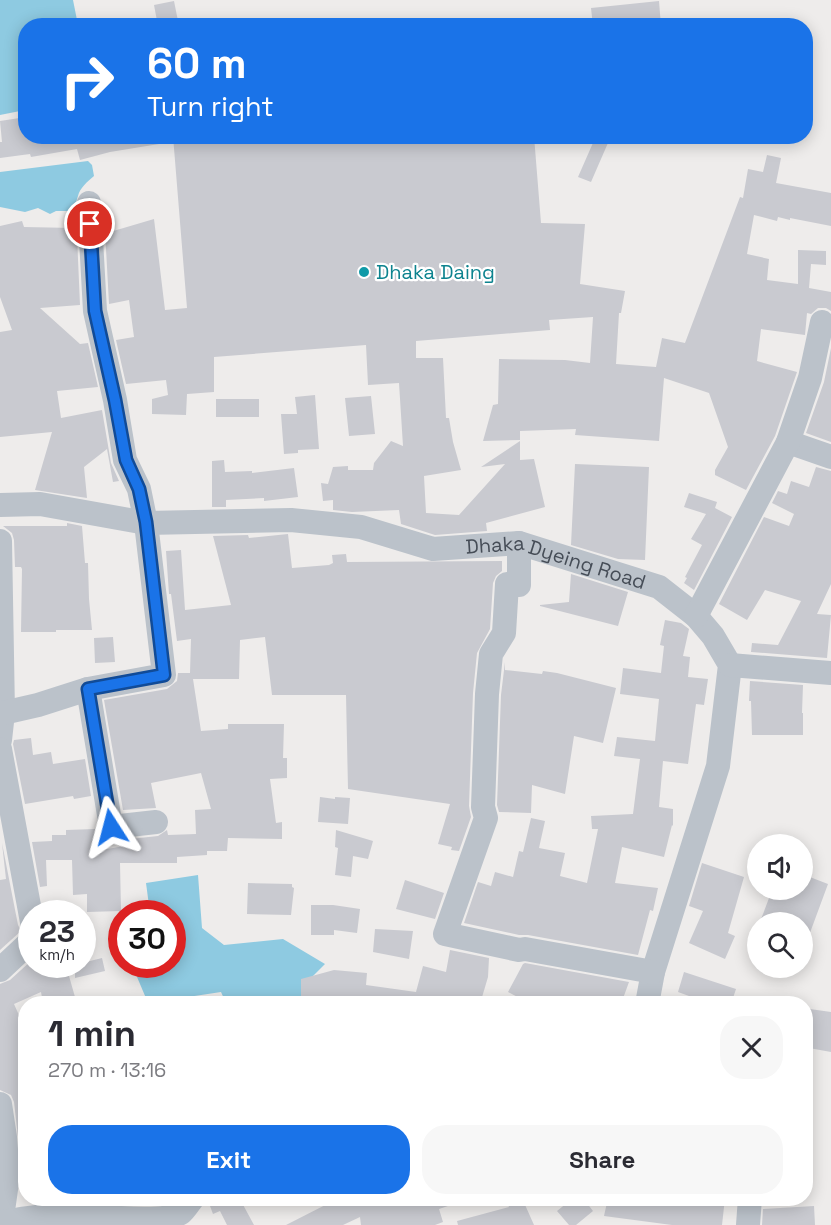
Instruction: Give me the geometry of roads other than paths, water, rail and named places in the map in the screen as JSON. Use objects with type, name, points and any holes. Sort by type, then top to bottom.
[{"type":"street","points":[[3,713],[38,705],[88,689],[164,675],[146,522],[139,489],[126,460],[95,311],[89,203]]},
{"type":"street","points":[[696,616],[788,442],[810,378],[822,322]]},
{"type":"street","points":[[788,442],[831,457]]},
{"type":"street","name":"Dhaka Dyeing Road","points":[[0,505],[40,504],[146,522],[291,520],[361,527],[434,549],[519,543],[659,587],[696,616],[713,636],[730,665]]},
{"type":"street","points":[[0,541],[3,713],[0,740]]},
{"type":"street","points":[[519,543],[519,585],[507,584],[504,633],[491,654],[487,694],[483,807],[486,818],[445,933],[519,951],[525,949],[653,972]]},
{"type":"street","points":[[648,996],[653,972],[718,766],[730,665],[831,673]]},
{"type":"street","points":[[88,689],[111,827],[156,822]]},
{"type":"street","points":[[0,749],[28,900]]},
{"type":"street","points":[[0,970],[18,953]]},
{"type":"street","points":[[0,1104],[8,1175],[1,1224],[31,1217],[75,1215],[118,1219],[162,1217],[180,1213],[186,1206]]},
{"type":"street","points":[[748,1225],[749,1206]]},
{"type":"water","points":[[0,0],[73,0],[77,18],[18,18],[18,111],[0,115]]},
{"type":"water","points":[[88,161],[92,165],[94,176],[80,190],[72,211],[56,211],[50,214],[38,208],[25,212],[0,207],[0,172]]},
{"type":"water","points":[[198,875],[202,928],[224,945],[283,939],[325,964],[305,984],[302,996],[223,996],[221,992],[194,996],[145,996],[137,978],[186,978],[186,900],[148,900],[146,883]]},
{"type":"place","name":"Dhaka Daing","points":[[364,272]]}]
